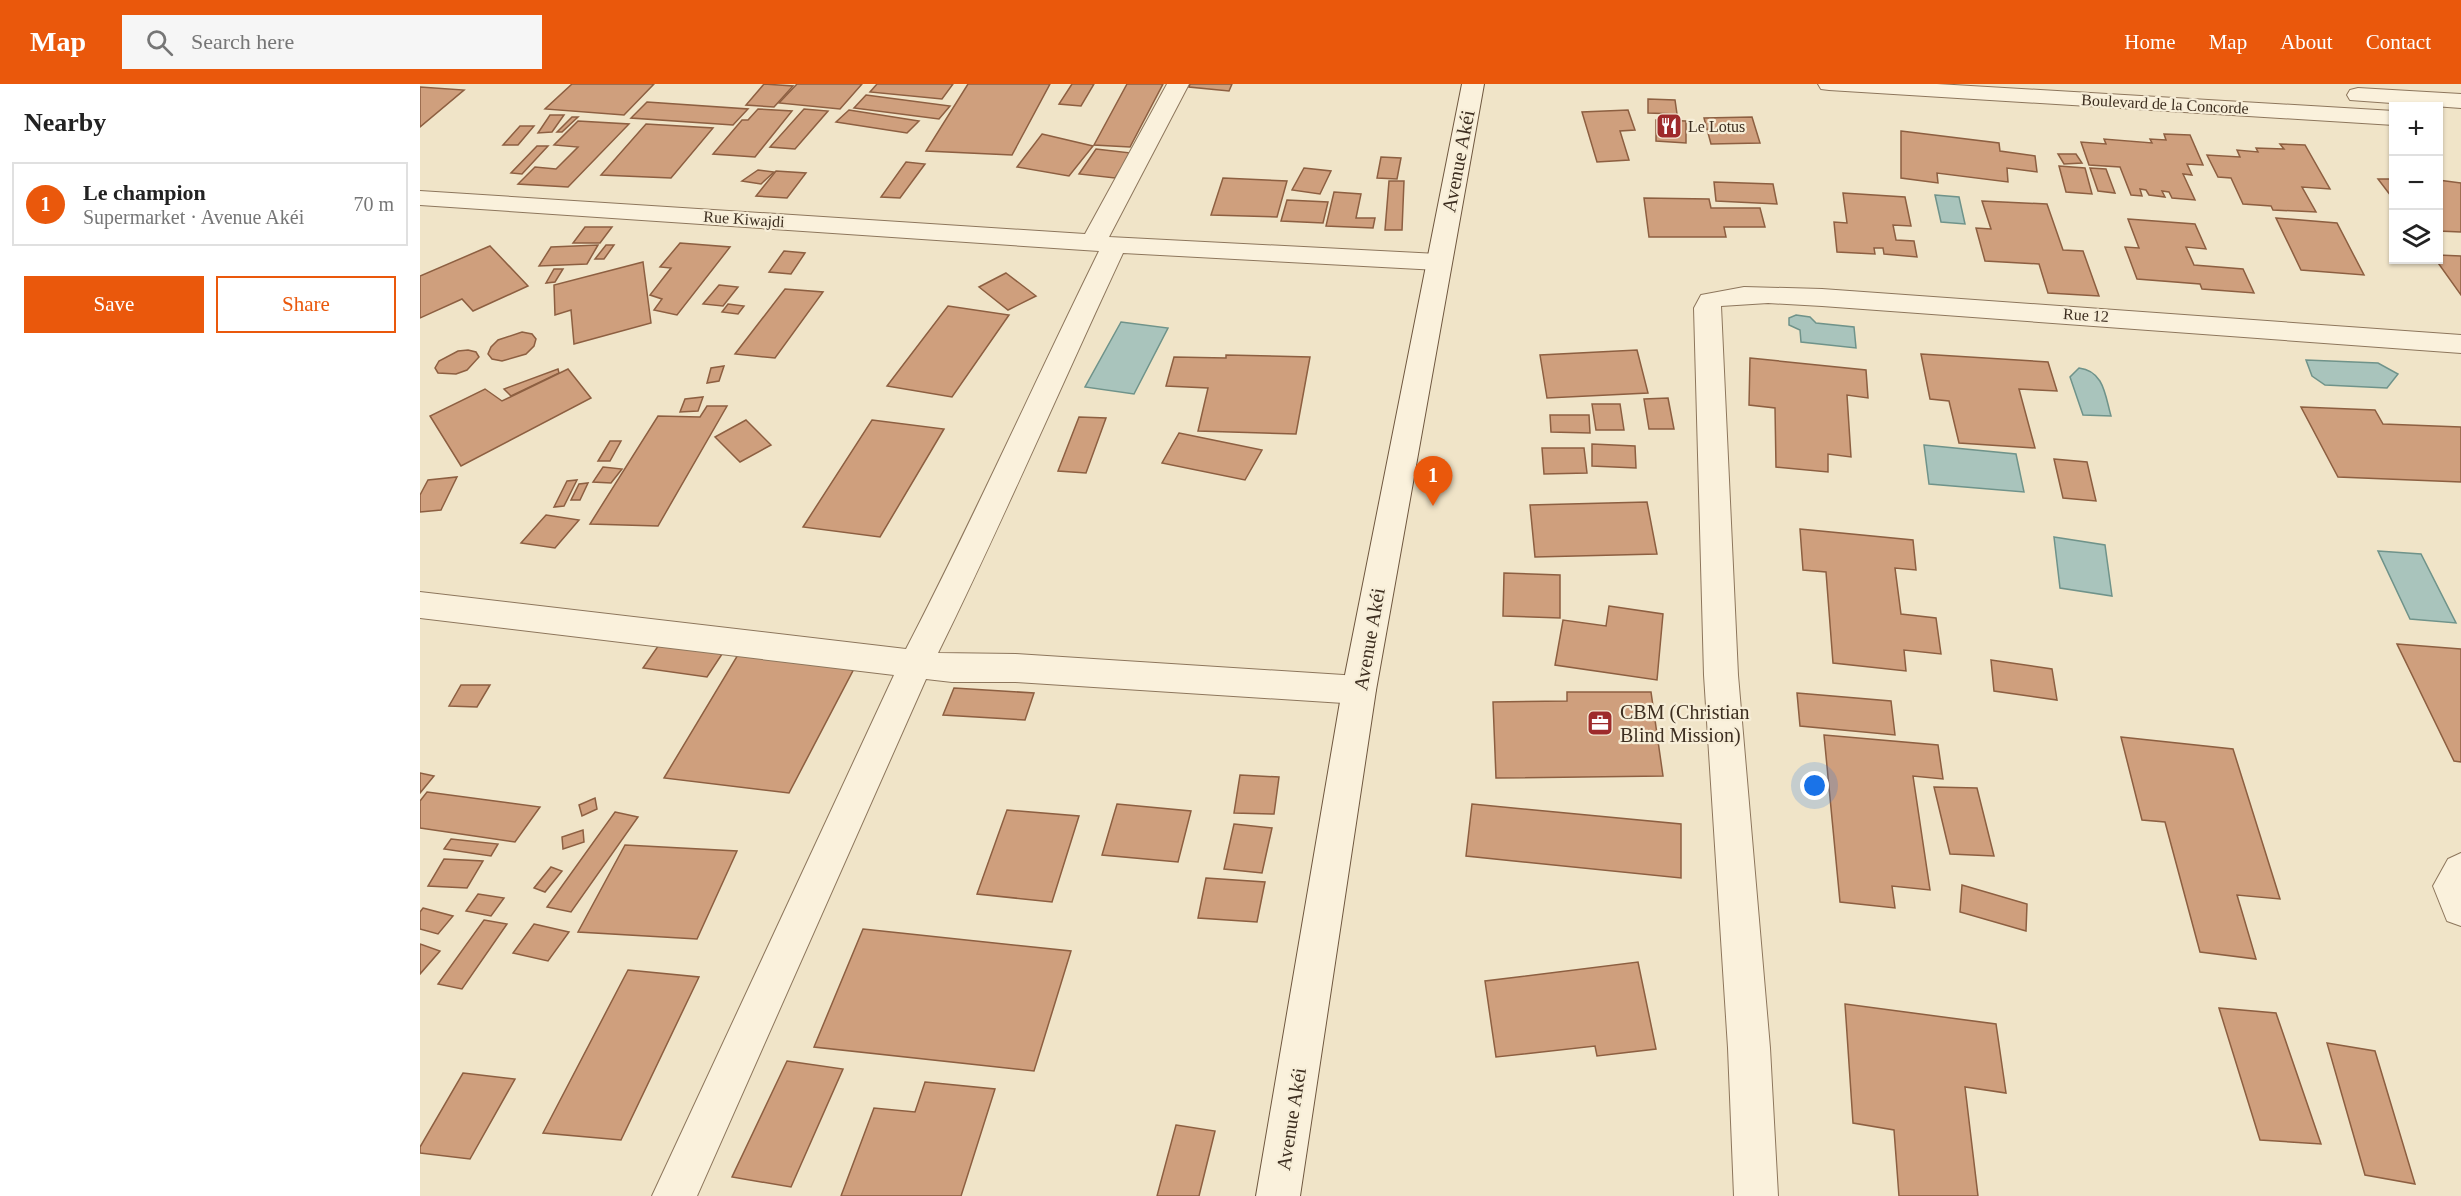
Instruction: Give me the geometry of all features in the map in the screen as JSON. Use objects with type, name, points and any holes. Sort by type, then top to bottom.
[{"type":"street","points":[[674,1196],[916,663],[975,546],[1033,415],[1103,244],[1178,84]]},
{"type":"street","name":"Avenue Akéi","points":[[1278,1196],[1359,690],[1473,84]]},
{"type":"street","name":"Boulevard de la Concorde","points":[[1829,84],[2389,118]]},
{"type":"street","name":"Boulevard de la Concorde","points":[[2173,84],[2461,101]]},
{"type":"street","name":"Rue Kiwajdi","points":[[420,198],[1103,244],[1438,262]]},
{"type":"street","name":"Rue 12","points":[[1756,1196],[1749,1048],[1721,675],[1707,308],[1710,301],[1743,295],[1858,301],[2154,320],[2461,344]]},
{"type":"street","points":[[420,605],[952,668],[1016,668],[1359,690]]},
{"type":"street","points":[[2461,871],[2452,886],[2461,908]]},
{"type":"water","points":[[1935,195],[1959,197],[1965,224],[1941,222]]},
{"type":"water","points":[[1796,315],[1810,317],[1816,323],[1854,327],[1856,348],[1801,342],[1800,330],[1789,325],[1789,318]]},
{"type":"water","points":[[1121,322],[1168,328],[1134,394],[1085,387]]},
{"type":"water","points":[[2306,360],[2378,363],[2398,374],[2387,388],[2325,385],[2312,376]]},
{"type":"water","points":[[2079,368],[2087,370],[2099,379],[2111,416],[2083,415],[2070,377]]},
{"type":"water","points":[[1924,445],[2016,454],[2024,492],[1929,484]]},
{"type":"water","points":[[2054,537],[2105,545],[2112,596],[2060,588]]},
{"type":"water","points":[[2378,551],[2421,554],[2456,623],[2410,619]]},
{"type":"building","points":[[572,84],[654,84],[624,115],[545,109]]},
{"type":"building","points":[[764,84],[793,86],[774,107],[746,105]]},
{"type":"building","points":[[797,84],[862,84],[840,109],[779,103]]},
{"type":"building","points":[[877,84],[953,84],[942,99],[870,92]]},
{"type":"building","points":[[968,84],[1050,84],[1012,155],[926,151]]},
{"type":"building","points":[[1072,84],[1094,84],[1081,106],[1059,104]]},
{"type":"building","points":[[1127,84],[1163,84],[1130,147],[1094,145]]},
{"type":"building","points":[[1190,84],[1232,84],[1229,91],[1189,87]]},
{"type":"building","points":[[420,87],[464,90],[420,127]]},
{"type":"building","points":[[866,95],[950,106],[939,119],[854,108]]},
{"type":"building","points":[[1648,99],[1675,100],[1677,114],[1648,113]]},
{"type":"building","points":[[647,102],[748,109],[733,125],[631,118]]},
{"type":"building","points":[[758,109],[792,111],[755,157],[713,154],[742,120],[748,120]]},
{"type":"building","points":[[804,109],[828,111],[795,149],[770,147]]},
{"type":"building","points":[[849,110],[919,121],[907,133],[836,122]]},
{"type":"building","points":[[1628,110],[1635,130],[1620,131],[1629,160],[1597,162],[1582,112]]},
{"type":"building","points":[[550,115],[564,115],[552,132],[538,133]]},
{"type":"building","points":[[572,117],[578,117],[562,132],[557,132]]},
{"type":"building","points":[[1752,117],[1760,143],[1711,144],[1704,118]]},
{"type":"building","points":[[1656,120],[1686,121],[1686,143],[1656,141]]},
{"type":"building","points":[[578,121],[629,124],[568,187],[518,184],[535,167],[556,169],[578,147],[554,145]]},
{"type":"building","points":[[646,124],[713,128],[671,178],[601,175]]},
{"type":"building","points":[[520,126],[534,126],[518,145],[503,145]]},
{"type":"building","points":[[1901,131],[1999,143],[2000,151],[2035,156],[2037,172],[2007,168],[2008,182],[1937,173],[1938,183],[1901,178]]},
{"type":"building","points":[[1042,134],[1093,146],[1069,176],[1017,167]]},
{"type":"building","points":[[2164,134],[2190,135],[2203,165],[2187,164],[2192,175],[2183,174],[2195,200],[2172,198],[2169,192],[2162,191],[2165,197],[2149,195],[2146,190],[2140,189],[2142,196],[2131,195],[2120,167],[2089,165],[2081,142],[2106,144],[2104,139],[2152,143],[2150,139],[2166,140]]},
{"type":"building","points":[[2280,144],[2305,145],[2330,189],[2302,187],[2316,212],[2273,210],[2271,206],[2243,204],[2231,178],[2218,177],[2207,155],[2240,157],[2237,150],[2258,152],[2256,148],[2284,149]]},
{"type":"building","points":[[537,146],[548,146],[522,174],[511,173]]},
{"type":"building","points":[[1096,149],[1131,153],[1115,178],[1079,174]]},
{"type":"building","points":[[2058,154],[2076,154],[2082,163],[2064,164]]},
{"type":"building","points":[[1381,157],[1401,158],[1397,179],[1377,178]]},
{"type":"building","points":[[906,162],[925,164],[900,198],[881,197]]},
{"type":"building","points":[[2059,166],[2085,168],[2092,194],[2066,192]]},
{"type":"building","points":[[1304,168],[1331,171],[1320,194],[1292,190]]},
{"type":"building","points":[[2090,168],[2106,169],[2115,193],[2098,191]]},
{"type":"building","points":[[758,170],[774,172],[761,184],[742,181]]},
{"type":"building","points":[[776,171],[806,173],[787,198],[756,196]]},
{"type":"building","points":[[1223,178],[1287,181],[1277,217],[1211,215]]},
{"type":"building","points":[[2378,179],[2389,179],[2389,193]]},
{"type":"building","points":[[1389,181],[1404,181],[1402,230],[1385,230]]},
{"type":"building","points":[[2443,181],[2461,183],[2461,232],[2443,231]]},
{"type":"building","points":[[1714,182],[1773,184],[1777,204],[1716,201]]},
{"type":"building","points":[[1334,192],[1361,194],[1356,218],[1375,218],[1373,228],[1326,226]]},
{"type":"building","points":[[1843,193],[1905,197],[1911,226],[1893,225],[1896,240],[1914,241],[1917,257],[1884,254],[1883,248],[1874,248],[1875,254],[1837,252],[1834,222],[1847,223]]},
{"type":"building","points":[[1644,198],[1709,199],[1711,208],[1760,208],[1765,227],[1724,227],[1726,237],[1649,237]]},
{"type":"building","points":[[1287,200],[1328,202],[1323,223],[1281,221]]},
{"type":"building","points":[[1982,201],[2047,204],[2063,250],[2083,251],[2099,296],[2048,293],[2039,264],[1985,261],[1976,228],[1991,229]]},
{"type":"building","points":[[2276,218],[2337,223],[2364,275],[2301,270]]},
{"type":"building","points":[[2128,219],[2195,224],[2206,249],[2186,247],[2194,265],[2243,269],[2254,293],[2202,289],[2200,284],[2137,279],[2125,247],[2139,248]]},
{"type":"building","points":[[585,227],[612,227],[600,243],[573,243]]},
{"type":"building","points":[[680,243],[730,247],[677,315],[654,310],[662,299],[650,295],[671,268],[660,267]]},
{"type":"building","points":[[598,245],[587,264],[539,266],[551,247]]},
{"type":"building","points":[[606,245],[614,245],[604,259],[595,259]]},
{"type":"building","points":[[490,246],[528,286],[473,311],[462,299],[420,318],[420,276]]},
{"type":"building","points":[[784,251],[805,253],[791,274],[769,272]]},
{"type":"building","points":[[2443,255],[2461,256],[2461,295],[2439,264],[2443,264]]},
{"type":"building","points":[[643,262],[651,323],[574,344],[571,310],[555,315],[554,285]]},
{"type":"building","points":[[554,269],[563,269],[555,282],[546,283]]},
{"type":"building","points":[[1006,273],[1036,296],[1008,310],[979,287]]},
{"type":"building","points":[[719,285],[738,287],[723,306],[703,304]]},
{"type":"building","points":[[785,289],[823,292],[775,358],[735,354]]},
{"type":"building","points":[[728,304],[744,306],[738,314],[722,312]]},
{"type":"building","points":[[948,306],[1009,315],[952,397],[887,386]]},
{"type":"building","points":[[522,332],[532,334],[536,339],[534,346],[526,354],[502,361],[492,359],[488,354],[498,340]]},
{"type":"building","points":[[1637,350],[1648,393],[1547,398],[1540,355]]},
{"type":"building","points":[[458,351],[476,352],[479,357],[467,370],[456,374],[438,373],[435,368],[439,361]]},
{"type":"building","points":[[1921,354],[2048,362],[2057,391],[2019,389],[2035,448],[1959,443],[1949,401],[1930,399]]},
{"type":"building","points":[[1226,355],[1310,357],[1296,434],[1198,431],[1208,388],[1166,386],[1174,357],[1226,358]]},
{"type":"building","points":[[1750,358],[1866,370],[1868,398],[1847,395],[1851,457],[1828,454],[1828,472],[1776,467],[1775,408],[1749,405]]},
{"type":"building","points":[[724,366],[719,381],[707,383],[711,368]]},
{"type":"building","points":[[558,369],[559,373],[511,396],[504,389]]},
{"type":"building","points":[[568,369],[591,398],[461,466],[430,416],[485,389],[502,401]]},
{"type":"building","points":[[703,397],[698,411],[680,412],[685,399]]},
{"type":"building","points":[[1668,398],[1674,429],[1649,429],[1644,399]]},
{"type":"building","points":[[1592,404],[1620,404],[1624,430],[1596,430]]},
{"type":"building","points":[[707,406],[727,406],[658,526],[590,524],[658,416],[700,417]]},
{"type":"building","points":[[2301,407],[2375,410],[2383,424],[2461,427],[2461,482],[2338,477]]},
{"type":"building","points":[[1550,415],[1589,415],[1590,433],[1551,432]]},
{"type":"building","points":[[1079,417],[1106,418],[1086,473],[1058,471]]},
{"type":"building","points":[[746,420],[771,445],[740,462],[715,437]]},
{"type":"building","points":[[872,420],[944,429],[880,537],[803,527]]},
{"type":"building","points":[[1179,433],[1262,450],[1245,480],[1162,463]]},
{"type":"building","points":[[610,441],[621,441],[610,461],[598,461]]},
{"type":"building","points":[[1592,444],[1635,446],[1636,468],[1592,466]]},
{"type":"building","points":[[1542,448],[1584,448],[1587,473],[1544,474]]},
{"type":"building","points":[[2054,459],[2087,462],[2096,501],[2063,498]]},
{"type":"building","points":[[603,467],[622,469],[611,483],[593,482]]},
{"type":"building","points":[[457,477],[441,510],[420,512],[420,495],[428,480]]},
{"type":"building","points":[[577,480],[564,506],[554,507],[567,481]]},
{"type":"building","points":[[588,483],[580,500],[571,500],[579,484]]},
{"type":"building","points":[[1647,502],[1657,554],[1535,557],[1530,505]]},
{"type":"building","points":[[546,515],[579,520],[555,548],[521,543]]},
{"type":"building","points":[[1800,529],[1913,540],[1916,570],[1895,568],[1901,614],[1936,618],[1941,654],[1904,650],[1906,671],[1833,663],[1826,572],[1803,570]]},
{"type":"building","points":[[1504,573],[1560,575],[1560,618],[1503,616]]},
{"type":"building","points":[[1609,606],[1663,614],[1657,680],[1555,665],[1563,620],[1606,626]]},
{"type":"building","points":[[663,639],[726,648],[707,677],[643,668]]},
{"type":"building","points":[[2397,644],[2461,649],[2461,762],[2454,761]]},
{"type":"building","points":[[742,648],[858,661],[789,793],[664,778]]},
{"type":"building","points":[[1991,660],[2052,669],[2057,700],[1994,691]]},
{"type":"building","points":[[461,685],[490,685],[477,707],[449,706]]},
{"type":"building","points":[[954,688],[1034,693],[1025,720],[943,715]]},
{"type":"building","points":[[1567,692],[1651,692],[1663,776],[1496,778],[1493,702],[1567,701]]},
{"type":"building","points":[[1797,693],[1891,701],[1895,735],[1800,726]]},
{"type":"building","points":[[1824,735],[1938,745],[1943,779],[1913,776],[1930,890],[1892,886],[1895,908],[1840,902]]},
{"type":"building","points":[[2121,737],[2233,749],[2280,899],[2237,895],[2256,959],[2200,952],[2165,822],[2142,820]]},
{"type":"building","points":[[420,773],[434,776],[420,793]]},
{"type":"building","points":[[1240,775],[1279,777],[1274,814],[1234,813]]},
{"type":"building","points":[[1934,787],[1977,788],[1994,856],[1950,854]]},
{"type":"building","points":[[427,792],[540,807],[515,842],[420,828],[420,801]]},
{"type":"building","points":[[595,798],[597,809],[582,816],[579,805]]},
{"type":"building","points":[[1117,804],[1191,811],[1178,862],[1102,855]]},
{"type":"building","points":[[1472,804],[1681,824],[1681,878],[1466,856]]},
{"type":"building","points":[[1007,810],[1079,816],[1052,902],[977,894]]},
{"type":"building","points":[[615,812],[638,817],[571,912],[547,907]]},
{"type":"building","points":[[1234,824],[1272,828],[1262,873],[1224,869]]},
{"type":"building","points":[[583,830],[584,842],[563,849],[562,837]]},
{"type":"building","points":[[451,839],[498,844],[491,856],[444,849]]},
{"type":"building","points":[[625,845],[737,851],[697,939],[578,932]]},
{"type":"building","points":[[444,859],[483,861],[467,888],[428,886]]},
{"type":"building","points":[[551,867],[562,871],[545,892],[534,888]]},
{"type":"building","points":[[1206,878],[1265,882],[1257,922],[1198,918]]},
{"type":"building","points":[[1962,885],[2027,904],[2026,931],[1960,912]]},
{"type":"building","points":[[478,894],[504,898],[491,916],[466,911]]},
{"type":"building","points":[[423,908],[453,916],[438,934],[420,929],[420,912]]},
{"type":"building","points":[[484,920],[507,924],[462,989],[438,984]]},
{"type":"building","points":[[534,924],[569,932],[548,961],[513,953]]},
{"type":"building","points":[[863,929],[1071,951],[1034,1071],[814,1047]]},
{"type":"building","points":[[420,944],[440,951],[420,974]]},
{"type":"building","points":[[1638,962],[1656,1049],[1597,1056],[1595,1046],[1496,1057],[1485,981]]},
{"type":"building","points":[[628,970],[699,977],[621,1140],[543,1133]]},
{"type":"building","points":[[1845,1004],[1996,1024],[2006,1093],[1965,1087],[1978,1196],[1899,1196],[1894,1130],[1853,1123]]},
{"type":"building","points":[[2219,1008],[2276,1013],[2321,1144],[2260,1140]]},
{"type":"building","points":[[2327,1043],[2375,1051],[2415,1184],[2365,1175]]},
{"type":"building","points":[[787,1061],[843,1069],[791,1187],[732,1177]]},
{"type":"building","points":[[463,1073],[515,1079],[470,1159],[420,1153],[420,1147]]},
{"type":"building","points":[[925,1082],[995,1089],[961,1196],[841,1196],[874,1108],[915,1112]]},
{"type":"building","points":[[1176,1125],[1215,1131],[1199,1196],[1157,1196]]},
{"type":"place","name":"Le Lotus","points":[[1669,126]]},
{"type":"place","name":"Le champion","points":[[1433,506]]},
{"type":"place","name":"CBM (Christian Blind Mission)","points":[[1600,723]]}]
